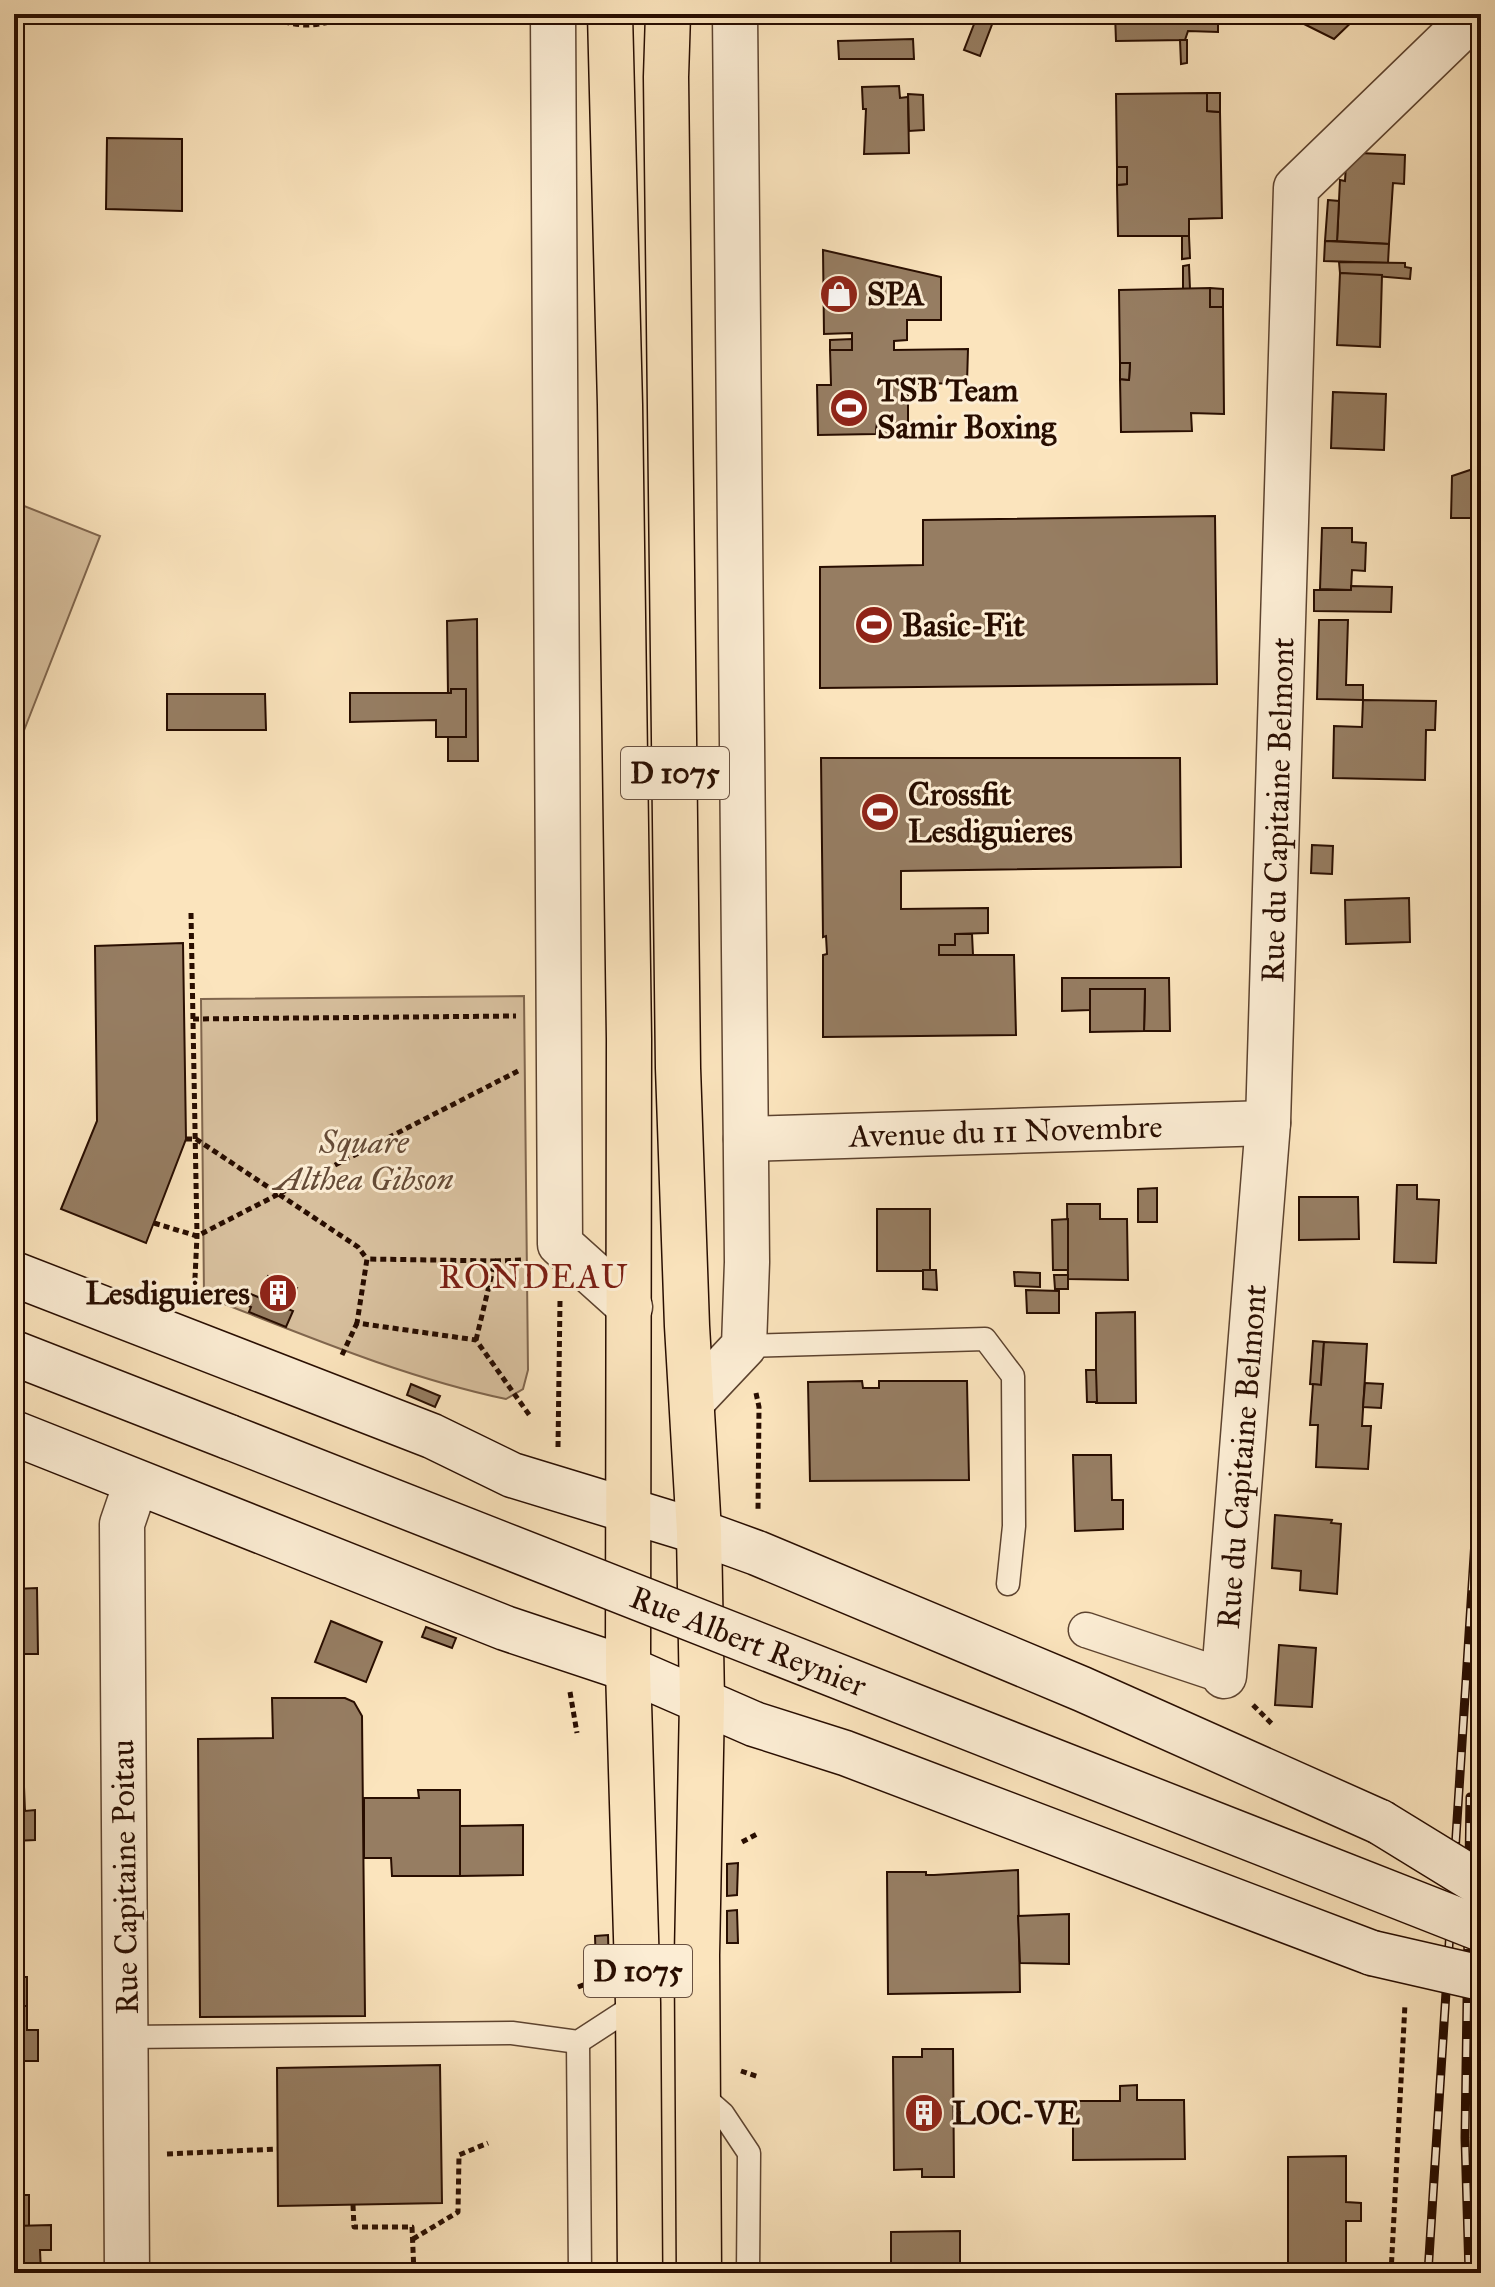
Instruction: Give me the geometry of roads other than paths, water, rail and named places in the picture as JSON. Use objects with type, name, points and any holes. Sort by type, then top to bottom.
[{"type":"main road","name":"D 1075","points":[[610,14],[620,405],[630,1307],[628,1669],[638,2003],[640,2273]]},
{"type":"main road","name":"D 1075","points":[[668,14],[666,77],[678,1068],[687,1326],[699,1532],[702,1702],[697,2091],[699,2273]]},
{"type":"street","points":[[553,14],[548,1252],[630,1307]]},
{"type":"street","points":[[693,1400],[744,1346],[747,1262],[735,14]]},
{"type":"street","name":"Rue du Capitaine Belmont","points":[[1224,1676],[1268,1123],[1296,188],[1458,31],[1470,14]]},
{"type":"street","name":"Avenue du 11 Novembre","points":[[746,1139],[1268,1123]]},
{"type":"street","points":[[14,1274],[432,1436],[512,1475],[699,1532],[757,1553],[1082,1689],[1380,1822],[1481,1884]]},
{"type":"street","name":"Rue Albert Reynier","points":[[14,1353],[1481,1929]]},
{"type":"street","points":[[14,1433],[505,1628],[628,1669],[754,1724],[860,1758],[1372,1953],[1481,1978]]},
{"type":"street","name":"Rue Capitaine Poitau","points":[[127,2273],[122,1524],[136,1483]]},
{"type":"street","points":[[1086,1630],[1224,1676]]},
{"type":"lane","points":[[744,1346],[985,1339],[1013,1376],[1014,1526],[1008,1584]]},
{"type":"lane","points":[[126,2037],[512,2033],[578,2042],[638,2003]]},
{"type":"lane","points":[[578,2042],[580,2273]]},
{"type":"lane","points":[[697,2091],[723,2114],[749,2153],[748,2273]]},
{"type":"railway","points":[[1428,2273],[1481,1447]]},
{"type":"railway","points":[[1469,2273],[1465,2138],[1470,1797]]},
{"type":"place","name":"SPA","points":[[839,294]]},
{"type":"place","name":"TSB Team Samir Boxing","points":[[849,408]]},
{"type":"place","name":"Basic-Fit","points":[[874,625]]},
{"type":"place","name":"Crossfit Lesdiguieres","points":[[880,812]]},
{"type":"place","name":"Lesdiguieres","points":[[278,1293]]},
{"type":"place","name":"LOC-VE","points":[[924,2113]]},
{"type":"district","name":"RONDEAU","points":[[534,1276]]},
{"type":"park label","name":"Square Althea Gibson","points":[[364,1160]]}]
